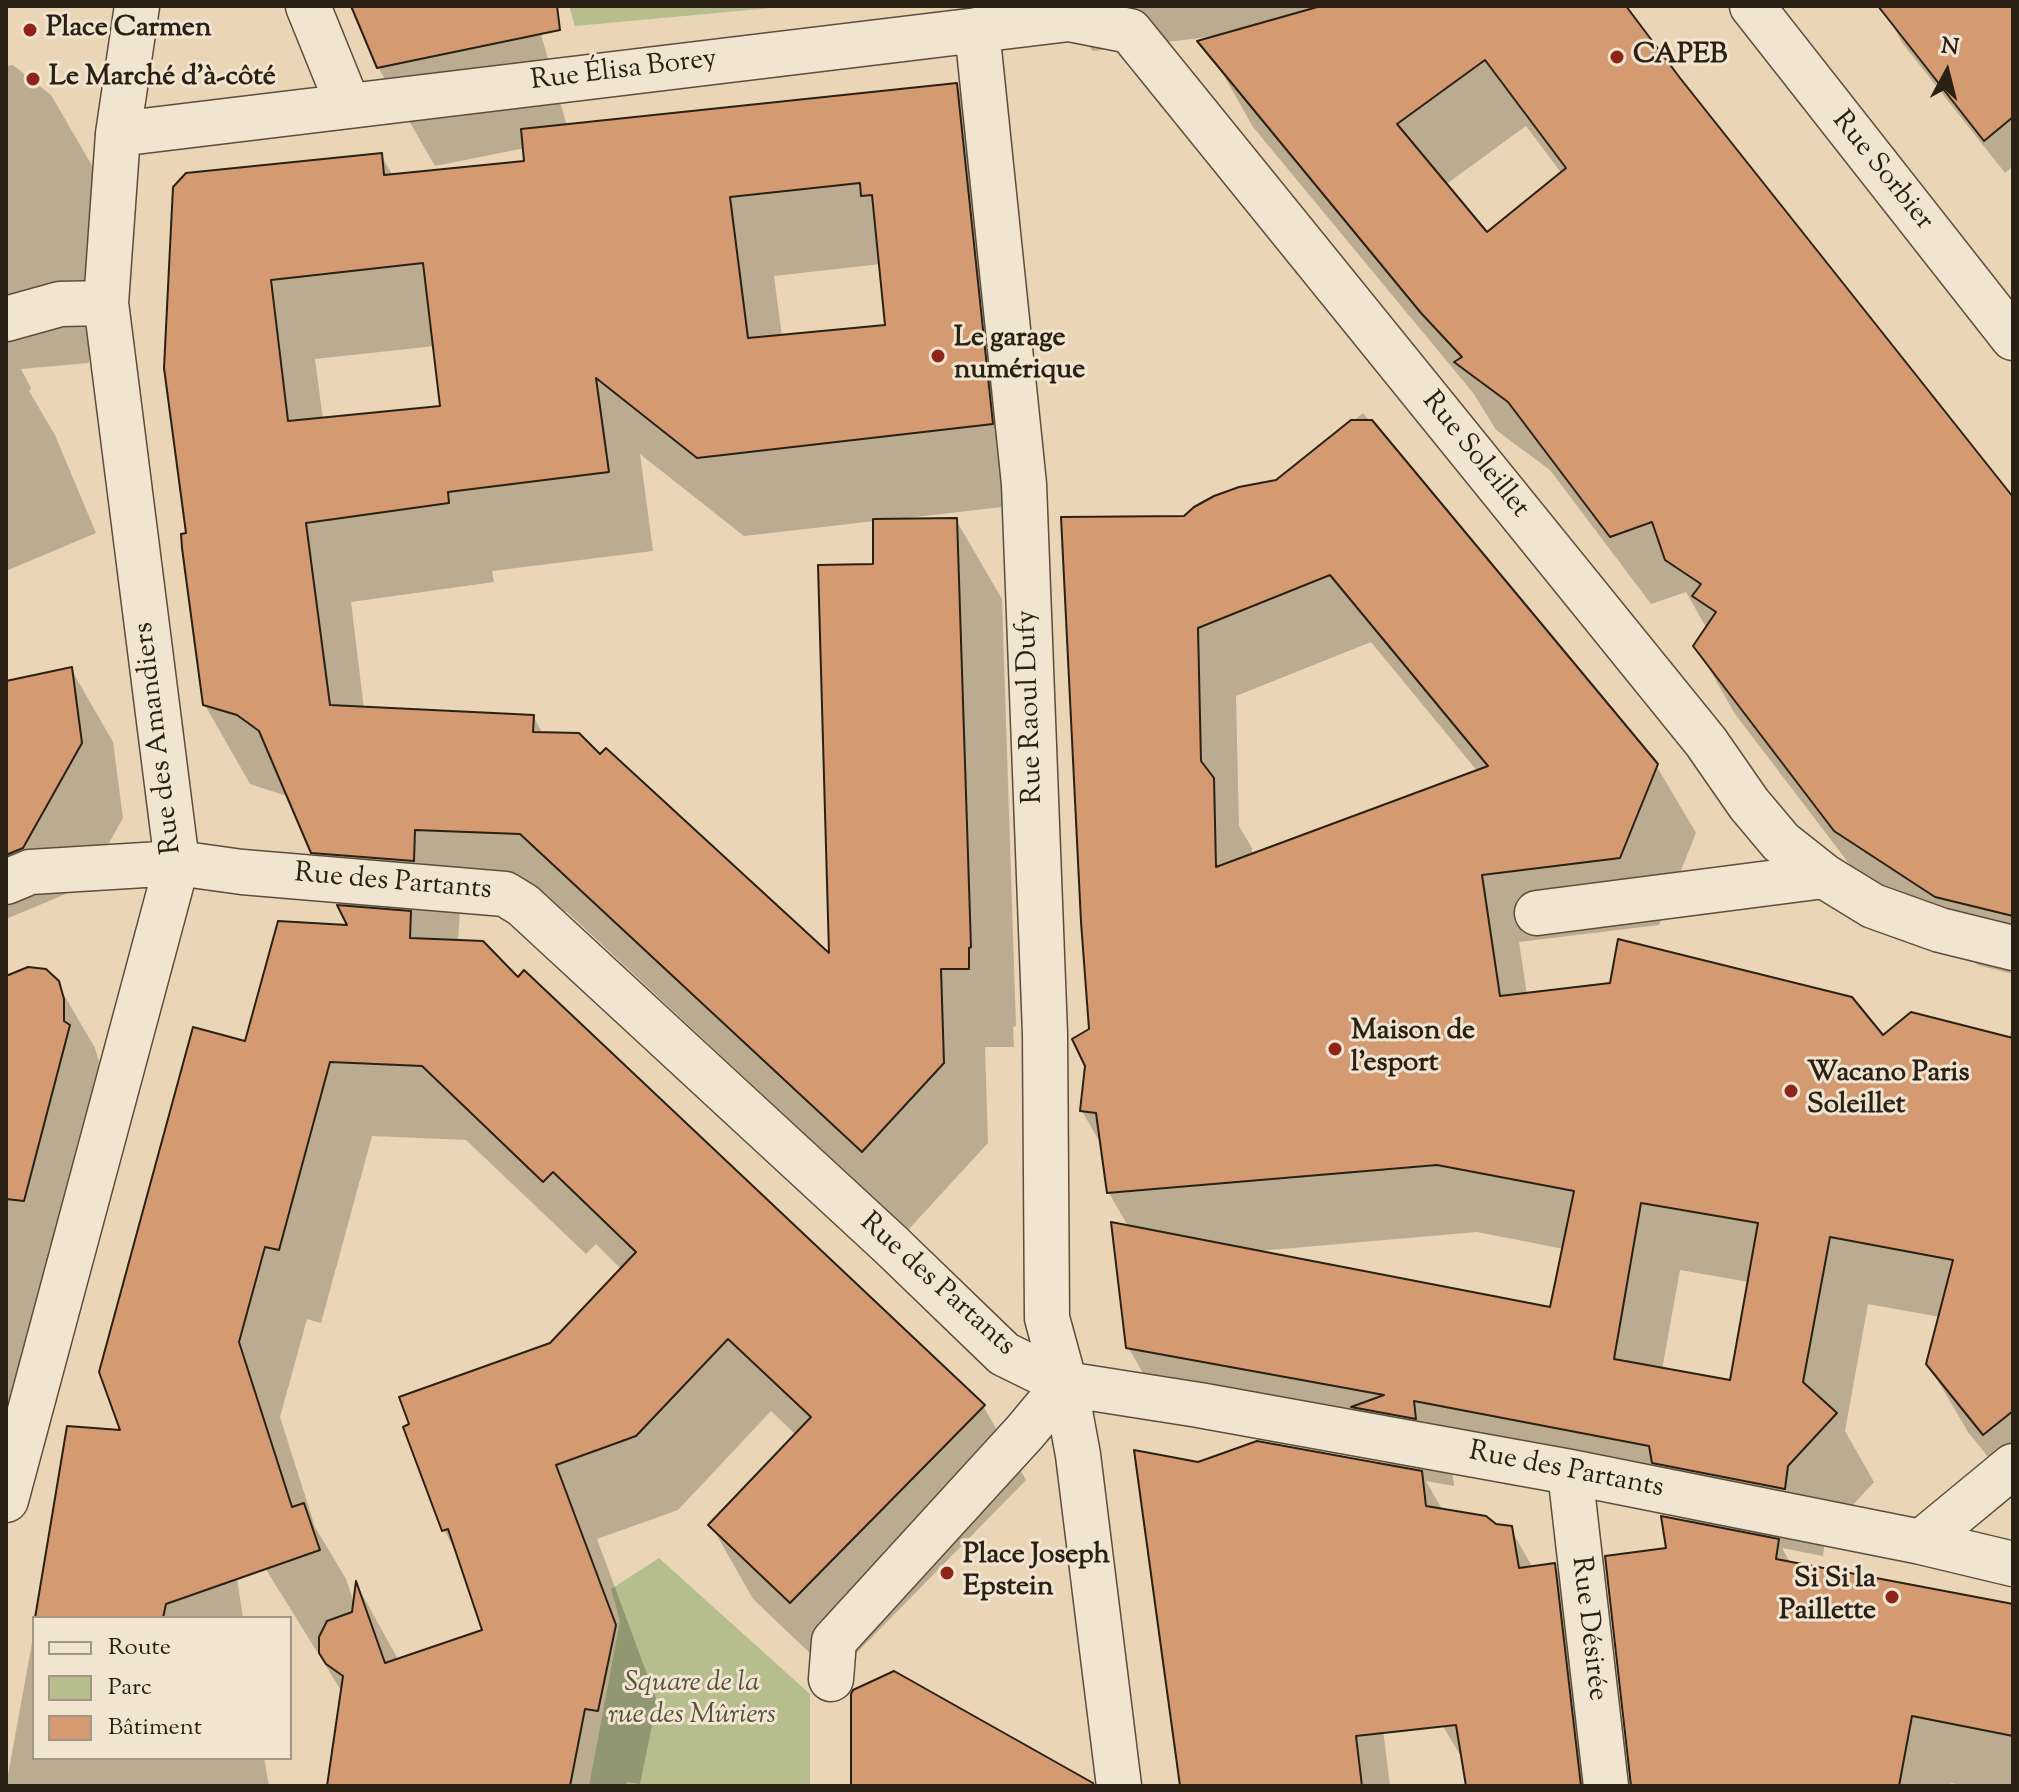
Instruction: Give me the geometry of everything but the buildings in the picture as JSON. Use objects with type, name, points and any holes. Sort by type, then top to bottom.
[{"type":"street","points":[[308,6],[348,105]]},
{"type":"street","name":"Rue Sorbier","points":[[1752,6],[2013,338]]},
{"type":"street","name":"Rue des Amandiers","points":[[6,1500],[177,863],[106,303],[118,134],[133,8]]},
{"type":"street","name":"Rue Élisa Borey","points":[[118,134],[1069,19],[1130,31]]},
{"type":"street","name":"Rue Raoul Dufy","points":[[977,30],[1024,484],[1045,1034],[1047,1318],[1065,1384],[1078,1455],[1119,1786]]},
{"type":"street","name":"Rue Soleillet","points":[[1130,31],[1706,742],[1749,804],[1781,842],[1824,876],[1873,906],[1940,930],[2013,948]]},
{"type":"street","points":[[6,319],[60,304],[106,303]]},
{"type":"street","name":"Rue des Partants","points":[[6,882],[30,872],[177,863],[242,872],[505,894],[523,905],[581,958],[1004,1354],[1065,1384],[1570,1472],[1921,1542],[2013,1564]]},
{"type":"street","points":[[1537,913],[1824,876]]},
{"type":"street","points":[[831,1679],[834,1641],[1065,1384]]},
{"type":"street","points":[[1921,1542],[2013,1466]]},
{"type":"street","name":"Rue Désirée","points":[[1570,1472],[1606,1786]]},
{"type":"green space","points":[[569,6],[793,6],[575,26]]},
{"type":"green space","name":"Square de la rue des Mûriers","points":[[659,1558],[810,1694],[810,1786],[589,1786],[620,1621],[611,1589]]},
{"type":"place","name":"Place Carmen","points":[[30,30]]},
{"type":"place","name":"CAPEB","points":[[1617,57]]},
{"type":"place","name":"Le Marché d'à-côté","points":[[33,79]]},
{"type":"place","name":"Le garage numérique","points":[[938,356]]},
{"type":"place","name":"Maison de l'esport","points":[[1335,1049]]},
{"type":"place","name":"Wacano Paris Soleillet","points":[[1791,1091]]},
{"type":"place","name":"Place Joseph Epstein","points":[[947,1573]]},
{"type":"place","name":"Si Si la Paillette","points":[[1892,1597]]}]
